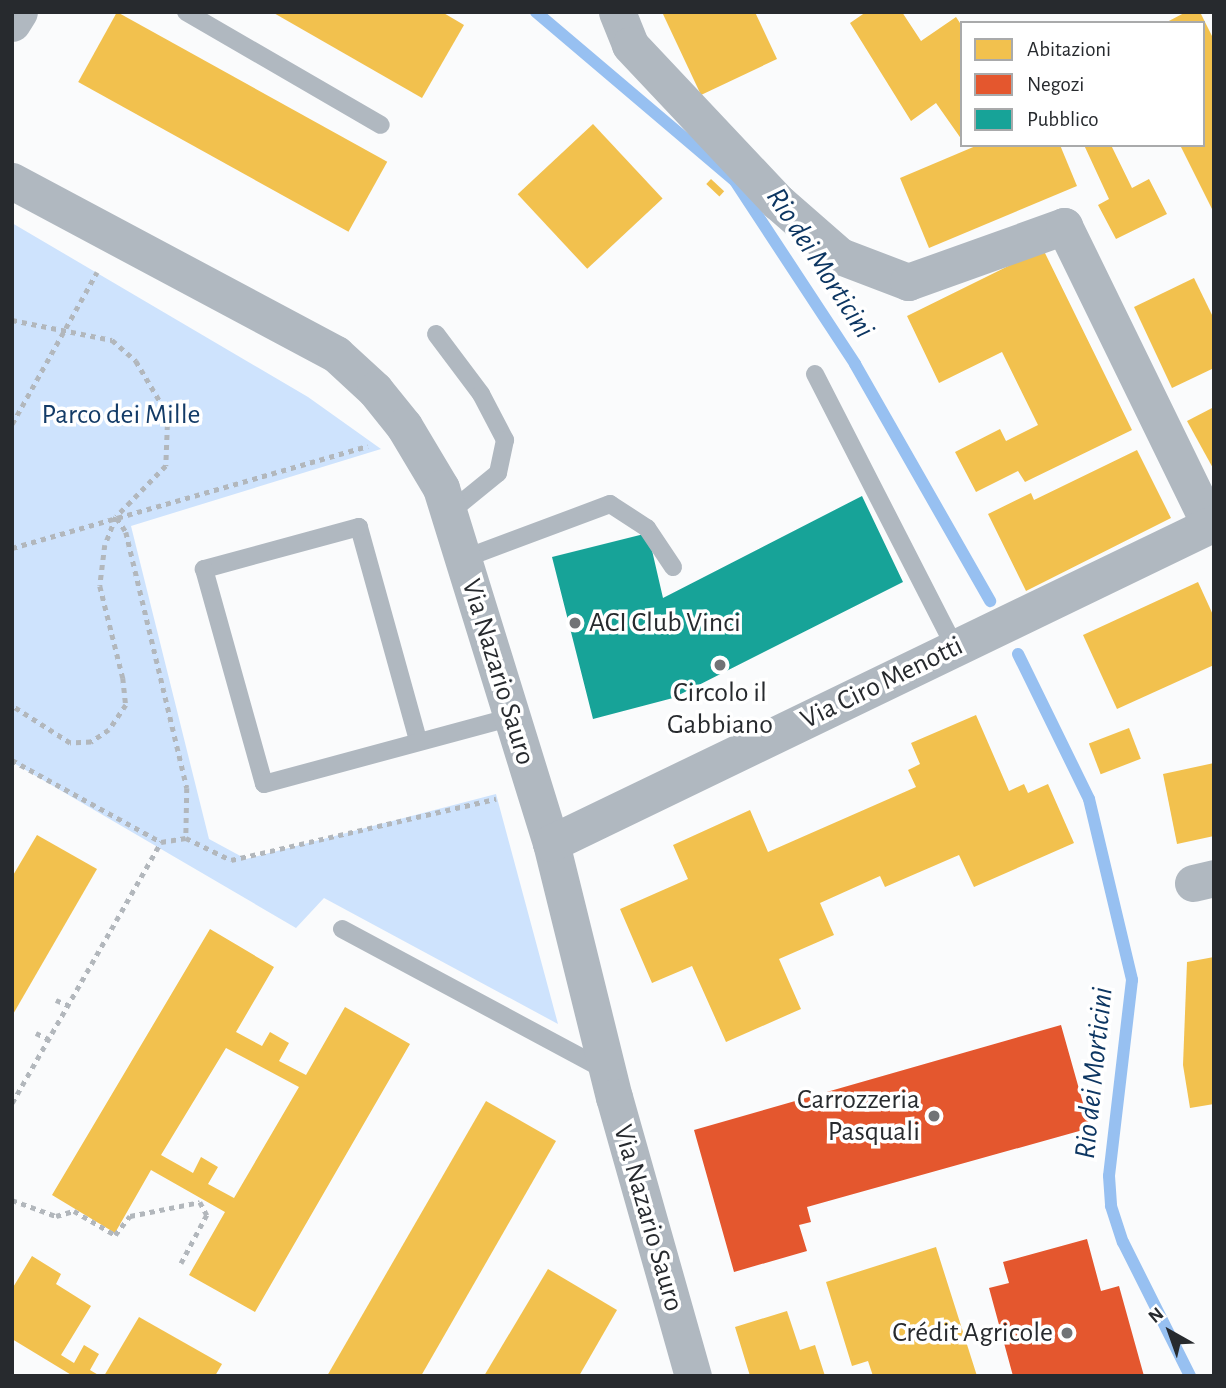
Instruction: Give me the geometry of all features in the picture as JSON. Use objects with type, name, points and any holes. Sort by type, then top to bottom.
[{"type":"street","points":[[12,23],[19,12]]},
{"type":"street","points":[[617,12],[630,45],[778,202],[840,256],[908,282],[1064,226],[1212,524]]},
{"type":"street","name":"Via Nazario Sauro","points":[[12,181],[335,354],[375,390],[404,426],[441,488],[551,843],[607,1070],[693,1376]]},
{"type":"street","name":"Via Ciro Menotti","points":[[551,843],[1212,524]]},
{"type":"lane","points":[[186,12],[381,125]]},
{"type":"lane","points":[[436,334],[481,394],[505,440],[498,473],[449,513]]},
{"type":"lane","points":[[815,374],[955,648]]},
{"type":"lane","points":[[463,559],[610,504],[647,528],[673,567]]},
{"type":"lane","points":[[418,740],[359,527],[204,569],[264,783],[512,717]]},
{"type":"lane","points":[[342,929],[607,1070]]},
{"type":"path","points":[[12,424],[116,236]]},
{"type":"path","points":[[12,320],[112,340],[136,361],[168,415],[166,467],[117,517],[105,545],[100,586],[127,705],[109,730],[92,742],[70,743],[12,706]]},
{"type":"path","points":[[12,548],[323,461],[376,442]]},
{"type":"path","points":[[117,517],[126,532],[187,788],[186,838]]},
{"type":"path","points":[[12,760],[161,842],[186,838],[231,860],[534,790]]},
{"type":"path","points":[[13,1100],[161,842]]},
{"type":"path","points":[[56,1000],[68,1006]]},
{"type":"path","points":[[36,1033],[49,1039]]},
{"type":"path","points":[[12,1200],[56,1216],[74,1212],[115,1235],[130,1216],[200,1202],[207,1215],[181,1264]]},
{"type":"green space","name":"Parco dei Mille","points":[[12,223],[308,397],[381,449],[131,526],[209,839],[246,859],[496,794],[558,1024],[324,898],[296,928],[12,762]]},
{"type":"building: Abitazioni","points":[[117,12],[387,162],[348,232],[78,82]]},
{"type":"building: Abitazioni","points":[[272,12],[442,12],[464,25],[422,98]]},
{"type":"building: Abitazioni","points":[[662,12],[755,12],[777,59],[701,95]]},
{"type":"building: Abitazioni","points":[[866,12],[902,12],[921,41],[956,17],[960,23],[960,137],[936,103],[911,121],[850,23]]},
{"type":"building: Abitazioni","points":[[1186,12],[1200,12],[1204,21],[1169,21]]},
{"type":"building: Abitazioni","points":[[1205,22],[1214,40],[1214,213],[1181,147],[1205,147]]},
{"type":"building: Abitazioni","points":[[593,124],[663,199],[587,269],[518,194]]},
{"type":"building: Abitazioni","points":[[973,147],[1061,147],[1077,186],[929,248],[900,178]]},
{"type":"building: Abitazioni","points":[[1085,147],[1112,147],[1132,188],[1149,179],[1167,214],[1116,239],[1098,205],[1109,199]]},
{"type":"building: Abitazioni","points":[[711,179],[724,191],[719,196],[706,184]]},
{"type":"building: Abitazioni","points":[[1043,249],[1132,430],[1025,482],[1018,471],[976,492],[955,452],[1000,429],[1006,441],[1038,425],[1002,352],[939,383],[907,316]]},
{"type":"building: Abitazioni","points":[[1194,278],[1214,319],[1214,368],[1172,388],[1134,307]]},
{"type":"building: Abitazioni","points":[[1214,407],[1214,470],[1187,421]]},
{"type":"building: Abitazioni","points":[[1137,450],[1171,518],[1026,591],[988,514],[1031,493],[1034,500]]},
{"type":"building: Abitazioni","points":[[1198,582],[1214,617],[1214,665],[1117,709],[1083,635]]},
{"type":"building: Abitazioni","points":[[976,715],[1009,791],[1024,784],[1028,793],[1048,784],[1074,843],[974,887],[959,855],[885,887],[880,876],[820,903],[834,935],[779,959],[801,1009],[726,1042],[692,966],[652,983],[620,909],[688,879],[673,845],[750,810],[768,852],[916,787],[908,770],[920,764],[911,743]]},
{"type":"building: Abitazioni","points":[[1129,728],[1141,759],[1101,774],[1089,743]]},
{"type":"building: Abitazioni","points":[[1214,763],[1214,836],[1177,844],[1163,774]]},
{"type":"building: Abitazioni","points":[[37,835],[97,869],[12,1016],[12,877]]},
{"type":"building: Abitazioni","points":[[210,929],[274,967],[236,1032],[262,1046],[270,1032],[289,1043],[279,1061],[306,1075],[345,1007],[410,1044],[255,1312],[189,1275],[225,1212],[151,1170],[115,1233],[52,1195]],"holes":[[[226,1048],[299,1087],[234,1198],[208,1184],[218,1167],[201,1157],[193,1173],[161,1155]]]},
{"type":"building: Abitazioni","points":[[1214,957],[1214,1104],[1190,1108],[1183,1065],[1187,962]]},
{"type":"building: Abitazioni","points":[[486,1101],[556,1141],[421,1376],[327,1376]]},
{"type":"building: Abitazioni","points":[[936,1247],[977,1376],[873,1376],[868,1361],[852,1366],[826,1282]]},
{"type":"building: Abitazioni","points":[[32,1256],[61,1274],[56,1284],[91,1306],[61,1355],[74,1363],[84,1345],[99,1354],[90,1370],[100,1376],[73,1376],[12,1339],[12,1289]]},
{"type":"building: Abitazioni","points":[[548,1269],[617,1310],[579,1376],[484,1376]]},
{"type":"building: Abitazioni","points":[[787,1311],[800,1350],[815,1345],[825,1376],[750,1376],[735,1327]]},
{"type":"building: Abitazioni","points":[[139,1317],[222,1364],[215,1376],[104,1376]]},
{"type":"building: Negozi","name":"Carrozzeria Pasquali","points":[[1061,1025],[1090,1128],[807,1207],[811,1222],[799,1225],[807,1251],[734,1272],[694,1130]]},
{"type":"building: Negozi","name":"Crédit Agricole","points":[[1087,1239],[1101,1291],[1119,1286],[1144,1376],[1013,1376],[989,1288],[1009,1283],[1003,1262]]},
{"type":"building: Pubblico","points":[[862,496],[903,582],[673,698],[593,719],[552,557],[648,533],[663,598]]},
{"type":"waterway","name":"Rio dei Morticini","points":[[536,12],[735,181],[855,364],[990,601]]},
{"type":"waterway","name":"Rio dei Morticini","points":[[1018,654],[1089,799],[1132,980],[1109,1176],[1111,1206],[1123,1242],[1190,1376]]},
{"type":"place","name":"ACI Club Vinci","points":[[575,623]]},
{"type":"place","name":"Circolo il Gabbiano","points":[[720,665]]},
{"type":"place","name":"Carrozzeria Pasquali","points":[[934,1116]]},
{"type":"place","name":"Crédit Agricole","points":[[1067,1333]]}]
